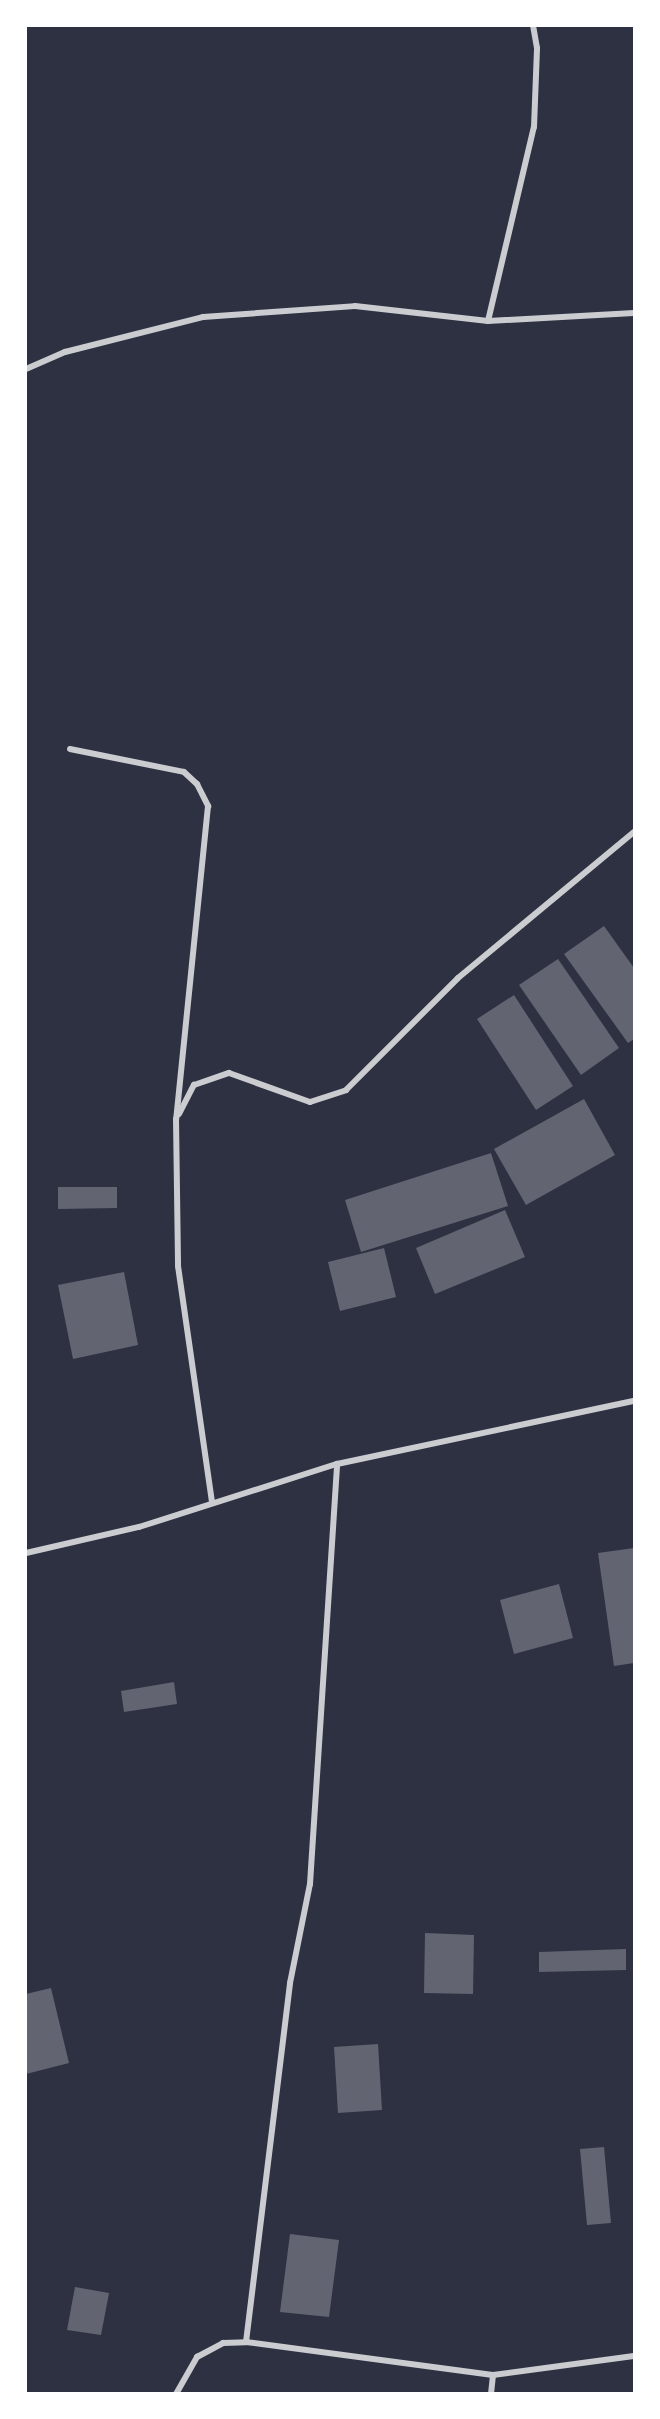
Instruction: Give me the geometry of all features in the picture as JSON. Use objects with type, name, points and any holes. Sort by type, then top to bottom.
[{"type":"street","points":[[488,321],[534,127],[537,48],[533,26]]},
{"type":"street","points":[[26,369],[65,352],[203,317],[356,306],[488,321],[634,313]]},
{"type":"street","points":[[70,749],[184,772],[197,784],[208,806],[176,1119],[178,1266],[212,1502]]},
{"type":"street","points":[[176,1119],[194,1085],[229,1073],[310,1102],[346,1090],[458,978],[634,832]]},
{"type":"street","points":[[26,1553],[139,1527],[337,1464],[634,1401]]},
{"type":"street","points":[[246,2342],[290,1983],[310,1884],[337,1464]]},
{"type":"street","points":[[176,2394],[196,2357],[223,2343],[246,2342],[494,2375],[634,2356]]},
{"type":"street","points":[[491,2394],[494,2375]]},
{"type":"building","points":[[604,926],[634,968],[634,1039],[628,1043],[564,954]]},
{"type":"building","points":[[558,959],[619,1048],[581,1075],[519,985]]},
{"type":"building","points":[[514,995],[573,1086],[536,1110],[477,1019]]},
{"type":"building","points":[[584,1099],[615,1155],[526,1205],[494,1149]]},
{"type":"building","points":[[491,1153],[508,1206],[361,1252],[345,1200]]},
{"type":"building","points":[[58,1187],[117,1187],[117,1208],[58,1209]]},
{"type":"building","points":[[505,1210],[525,1257],[435,1294],[416,1248]]},
{"type":"building","points":[[384,1248],[396,1297],[340,1311],[328,1262]]},
{"type":"building","points":[[124,1272],[138,1345],[73,1359],[58,1285]]},
{"type":"building","points":[[634,1548],[634,1663],[614,1666],[598,1553]]},
{"type":"building","points":[[559,1584],[573,1638],[514,1654],[500,1600]]},
{"type":"building","points":[[174,1682],[177,1704],[124,1712],[121,1691]]},
{"type":"building","points":[[425,1933],[474,1935],[473,1994],[424,1993]]},
{"type":"building","points":[[626,1949],[626,1970],[539,1972],[539,1952]]},
{"type":"building","points":[[51,1988],[69,2063],[26,2074],[26,1994]]},
{"type":"building","points":[[378,2044],[382,2110],[338,2113],[334,2047]]},
{"type":"building","points":[[604,2147],[611,2223],[587,2225],[580,2149]]},
{"type":"building","points":[[290,2234],[339,2240],[329,2317],[280,2312]]},
{"type":"building","points":[[75,2287],[109,2293],[101,2335],[67,2330]]}]
